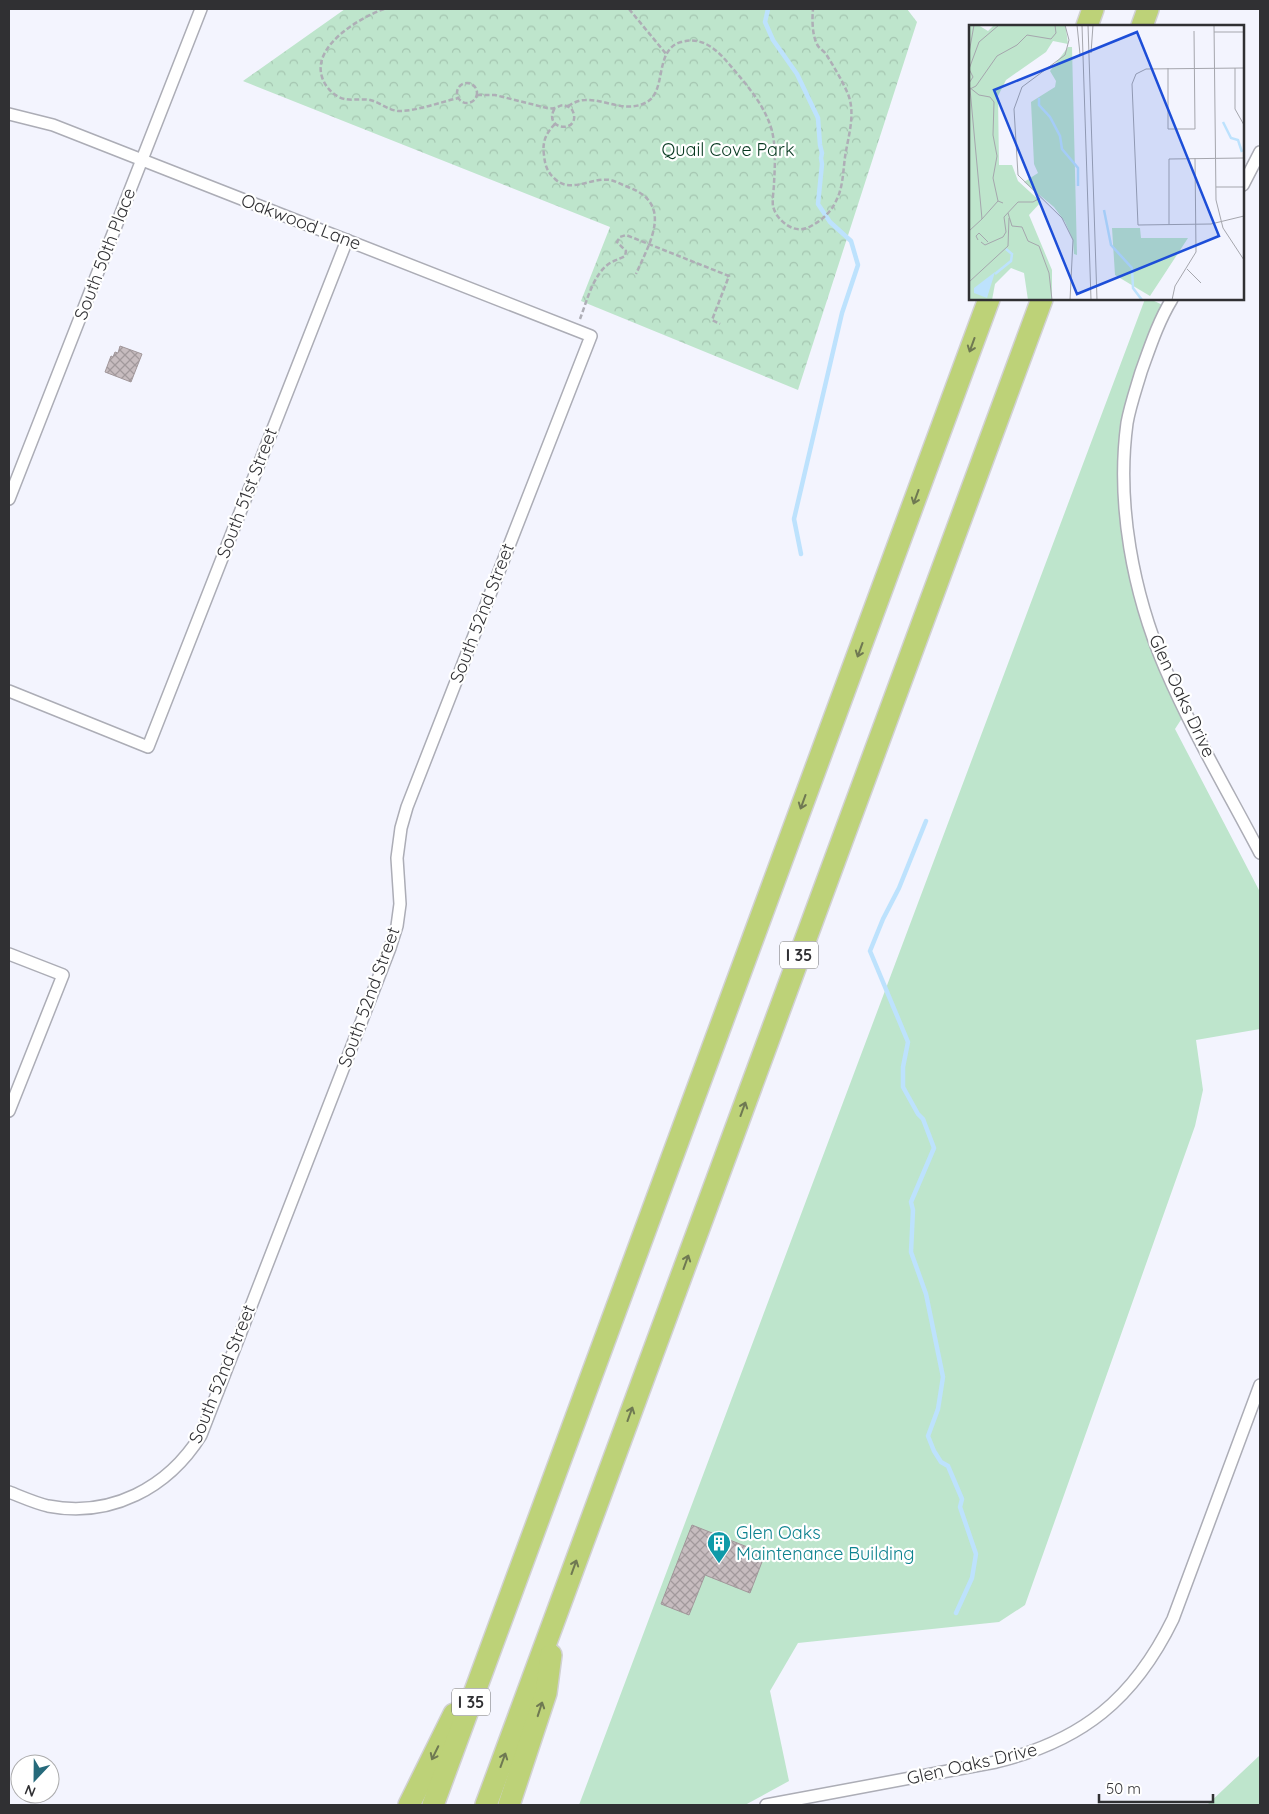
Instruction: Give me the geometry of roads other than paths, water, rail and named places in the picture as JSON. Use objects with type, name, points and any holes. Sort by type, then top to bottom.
[{"type":"highway","points":[[1087,25],[1093,9]]},
{"type":"highway","points":[[1142,25],[1148,9]]},
{"type":"highway","name":"I 35","points":[[433,1805],[988,300]]},
{"type":"highway","name":"I 35","points":[[486,1805],[1042,300]]},
{"type":"highway","points":[[410,1805],[509,1599]]},
{"type":"highway","points":[[510,1805],[546,1692],[557,1612]]},
{"type":"street","name":"South 50th Place","points":[[9,499],[201,9]]},
{"type":"street","name":"Oakwood Lane","points":[[9,114],[53,125],[591,336]]},
{"type":"street","points":[[1244,183],[1260,152]]},
{"type":"street","name":"South 51st Street","points":[[9,691],[148,746],[347,240]]},
{"type":"street","name":"Glen Oaks Drive","points":[[1172,300],[1149,349],[1134,393],[1127,422],[1124,454],[1124,489],[1129,540],[1144,608],[1165,667],[1183,706],[1260,853]]},
{"type":"street","name":"South 52nd Street","points":[[9,1492],[48,1506],[95,1508],[118,1502],[139,1494],[158,1482],[189,1453],[200,1435],[390,948],[397,926],[400,904],[397,858],[401,828],[407,807],[591,336]]},
{"type":"street","points":[[9,954],[63,975],[9,1111]]},
{"type":"street","name":"Glen Oaks Drive","points":[[766,1805],[1023,1756],[1052,1745],[1076,1732],[1102,1714],[1124,1694],[1143,1672],[1160,1647],[1173,1619],[1260,1385]]},
{"type":"waterway","points":[[768,9],[765,22],[773,40],[797,74],[818,118],[822,153],[818,204],[830,222],[851,241],[858,265],[842,313],[794,519],[801,554]]},
{"type":"waterway","points":[[926,821],[899,888],[883,919],[870,951],[908,1042],[903,1067],[903,1087],[918,1114],[923,1119],[934,1148],[911,1202],[913,1210],[911,1252],[926,1294],[943,1377],[938,1409],[928,1436],[941,1462],[948,1466],[962,1499],[960,1507],[976,1554],[972,1578],[956,1613]]},
{"type":"place","name":"Glen Oaks Maintenance Building","points":[[719,1564]]},
{"type":"park label","name":"Quail Cove Park","points":[[728,150]]}]
